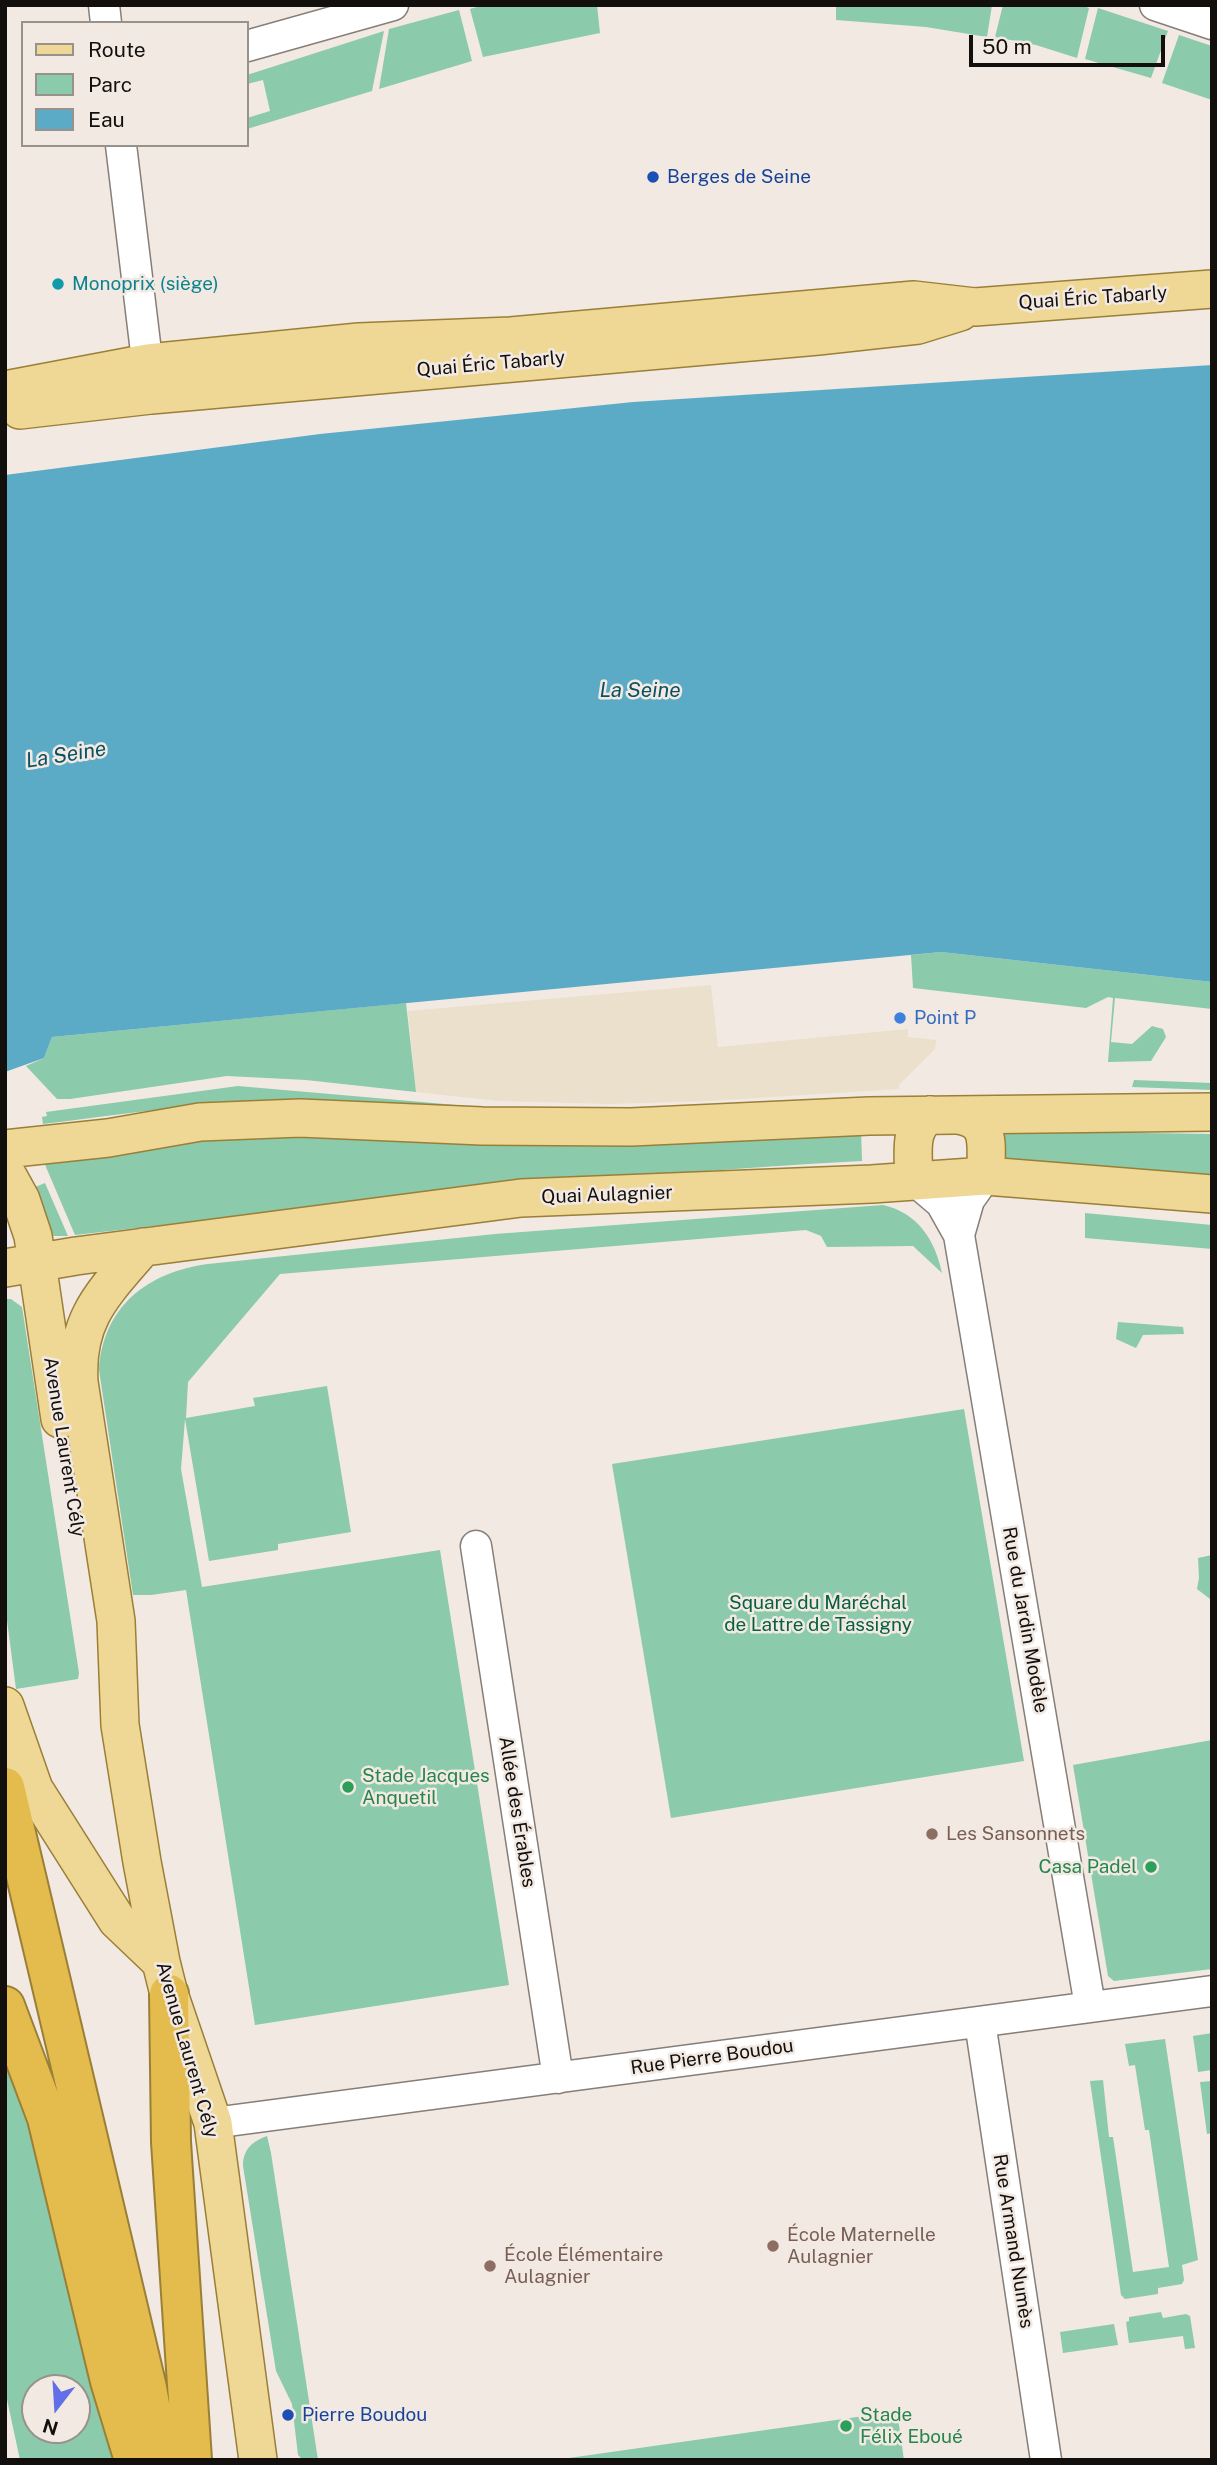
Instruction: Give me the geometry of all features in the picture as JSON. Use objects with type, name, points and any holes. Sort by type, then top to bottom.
[{"type":"highway","points":[[5,1787],[147,2388],[160,2460]]},
{"type":"highway","points":[[5,1887],[117,2350],[137,2460]]},
{"type":"highway","points":[[165,1978],[171,2142],[192,2460]]},
{"type":"highway","points":[[5,2006],[47,2118],[110,2381],[137,2460]]},
{"type":"main road","name":"Quai Éric Tabarly","points":[[5,412],[150,379],[359,342],[511,336],[914,300],[975,307],[1212,289]]},
{"type":"main road","name":"Quai Éric Tabarly","points":[[5,390],[818,336],[918,325],[975,307]]},
{"type":"main road","points":[[5,1149],[108,1138],[200,1122],[300,1118],[482,1126],[631,1127],[869,1116],[1212,1112]]},
{"type":"main road","points":[[914,1181],[915,1130],[920,1122],[944,1115],[974,1119],[982,1126],[985,1134],[986,1175]]},
{"type":"main road","name":"Avenue Laurent Cély","points":[[5,1171],[28,1218],[21,1265],[92,1625],[120,1725],[165,1978],[213,2123],[258,2460]]},
{"type":"main road","name":"Quai Aulagnier","points":[[21,1265],[520,1198],[872,1184],[986,1175],[1212,1194]]},
{"type":"main road","name":"Avenue Laurent Cély","points":[[120,1725],[116,1621],[81,1399],[78,1357],[88,1317],[106,1290],[143,1247]]},
{"type":"main road","points":[[5,1706],[34,1789],[117,1920],[165,1978]]},
{"type":"street","points":[[248,46],[393,5]]},
{"type":"street","points":[[1155,5],[1212,24]]},
{"type":"street","points":[[121,147],[150,379]]},
{"type":"street","name":"Rue du Jardin Modèle","points":[[959,1235],[969,1200],[986,1175]]},
{"type":"street","name":"Rue du Jardin Modèle","points":[[914,1181],[941,1203],[959,1235],[1090,2006]]},
{"type":"street","name":"Allée des Érables","points":[[477,1546],[558,2078]]},
{"type":"street","name":"Rue Pierre Boudou","points":[[213,2123],[1212,1991]]},
{"type":"street","name":"Rue Armand Numès","points":[[980,2022],[1046,2460]]},
{"type":"shaded area","name":"Point P","points":[[711,985],[718,1047],[908,1029],[908,1037],[936,1040],[935,1049],[899,1085],[899,1089],[709,1101],[609,1104],[498,1101],[416,1092],[408,1011]]},
{"type":"green space","points":[[484,5],[597,5],[600,33],[483,57],[470,9]]},
{"type":"green space","points":[[836,5],[992,5],[987,37],[926,27],[836,20]]},
{"type":"green space","points":[[1003,5],[1081,5],[1089,8],[1077,58],[1036,45],[995,37]]},
{"type":"green space","points":[[1098,8],[1168,31],[1151,78],[1085,59]]},
{"type":"green space","points":[[459,10],[472,61],[379,89],[389,29]]},
{"type":"green space","points":[[384,31],[372,91],[248,129],[248,118],[270,111],[263,80],[248,84],[248,75]]},
{"type":"green space","points":[[1179,35],[1212,46],[1212,100],[1162,83]]},
{"type":"green space","points":[[941,952],[1212,982],[1212,1009],[1115,998],[1111,1042],[1132,1044],[1152,1026],[1163,1029],[1166,1037],[1151,1061],[1108,1062],[1113,998],[1108,997],[1086,1008],[913,988],[911,955]]},
{"type":"green space","points":[[406,1003],[416,1092],[306,1080],[227,1076],[57,1099],[26,1066],[44,1058],[52,1037]]},
{"type":"green space","points":[[1134,1080],[1212,1083],[1212,1090],[1132,1087]]},
{"type":"green space","points":[[238,1086],[502,1109],[714,1106],[854,1097],[854,1103],[616,1114],[286,1100],[195,1106],[43,1124],[42,1117],[47,1116],[46,1112]]},
{"type":"green space","points":[[861,1130],[862,1161],[566,1183],[75,1235],[43,1160],[254,1133]]},
{"type":"green space","points":[[1008,1131],[1212,1134],[1212,1180],[1005,1162],[1001,1137]]},
{"type":"green space","points":[[45,1183],[68,1236],[49,1236],[30,1189]]},
{"type":"green space","name":"Stade Jacques Anquetil","points":[[883,1205],[906,1214],[923,1230],[935,1250],[942,1273],[913,1246],[827,1247],[821,1236],[806,1230],[280,1274],[188,1382],[186,1418],[255,1406],[253,1398],[327,1386],[351,1532],[278,1544],[278,1550],[209,1561],[185,1419],[181,1469],[202,1587],[440,1550],[509,1985],[255,2025],[186,1590],[133,1595],[99,1370],[102,1347],[119,1310],[148,1284],[186,1268],[208,1264],[495,1234]]},
{"type":"green space","points":[[1085,1213],[1212,1225],[1212,1249],[1085,1238]]},
{"type":"green space","points":[[5,1299],[11,1299],[22,1307],[79,1673],[78,1679],[16,1689],[5,1605]]},
{"type":"green space","points":[[1118,1322],[1183,1327],[1184,1334],[1143,1335],[1136,1348],[1116,1339]]},
{"type":"green space","name":"Square du Maréchal de Lattre de Tassigny","points":[[964,1409],[1024,1761],[671,1818],[612,1464]]},
{"type":"green space","points":[[1212,1555],[1210,1599],[1197,1589],[1198,1558]]},
{"type":"green space","name":"Casa Padel","points":[[1212,1740],[1212,1969],[1114,1981],[1108,1976],[1073,1765]]},
{"type":"green space","points":[[1212,2033],[1212,2070],[1198,2072],[1193,2036]]},
{"type":"green space","points":[[1165,2039],[1198,2260],[1182,2265],[1182,2284],[1158,2288],[1158,2294],[1125,2299],[1121,2295],[1090,2081],[1103,2080],[1109,2137],[1113,2137],[1133,2272],[1169,2267],[1149,2130],[1145,2130],[1135,2065],[1129,2066],[1125,2044]]},
{"type":"green space","points":[[5,2045],[25,2097],[117,2460],[20,2460],[5,2390]]},
{"type":"green space","points":[[1212,2081],[1212,2133],[1207,2134],[1200,2082]]},
{"type":"green space","points":[[267,2136],[318,2460],[303,2460],[298,2455],[292,2404],[276,2371],[243,2166],[250,2146]]},
{"type":"green space","points":[[1161,2312],[1163,2318],[1186,2314],[1190,2316],[1195,2348],[1185,2349],[1183,2336],[1129,2343],[1126,2322],[1129,2317]]},
{"type":"green space","points":[[1114,2324],[1118,2345],[1063,2353],[1060,2332]]},
{"type":"green space","name":"Stade Félix Eboué","points":[[897,2411],[904,2460],[555,2460],[878,2414]]},
{"type":"water","name":"La Seine","points":[[1212,365],[1212,982],[941,952],[52,1037],[44,1058],[5,1072],[5,475],[320,434],[633,402]]},
{"type":"place","name":"Berges de Seine","points":[[653,177]]},
{"type":"place","name":"Monoprix (siège)","points":[[58,284]]},
{"type":"place","name":"Point P","points":[[900,1018]]},
{"type":"place","name":"Stade Jacques Anquetil","points":[[348,1787]]},
{"type":"place","name":"Les Sansonnets","points":[[932,1834]]},
{"type":"place","name":"Casa Padel","points":[[1151,1867]]},
{"type":"place","name":"École Maternelle Aulagnier","points":[[773,2246]]},
{"type":"place","name":"École Élémentaire Aulagnier","points":[[490,2266]]},
{"type":"place","name":"Pierre Boudou","points":[[288,2415]]},
{"type":"place","name":"Stade Félix Eboué","points":[[846,2426]]}]
